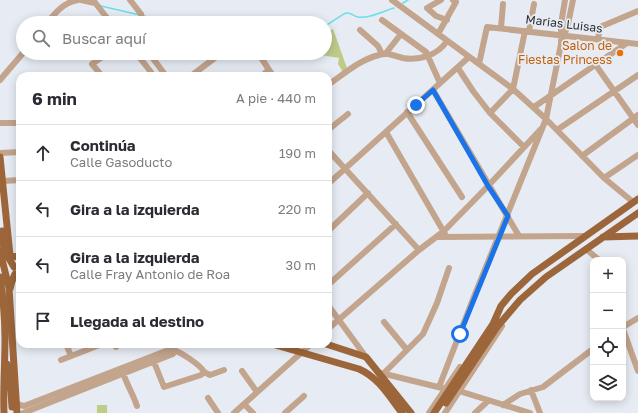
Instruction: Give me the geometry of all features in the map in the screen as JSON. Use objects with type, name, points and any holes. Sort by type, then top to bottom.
[{"type":"main road","points":[[0,157],[3,181],[3,257],[9,293],[17,413]]},
{"type":"main road","points":[[0,192],[3,257],[16,269]]},
{"type":"main road","points":[[439,413],[484,342],[501,306],[511,294],[532,274],[584,236],[636,201]]},
{"type":"main road","points":[[434,413],[484,342],[531,289],[638,213]]},
{"type":"main road","points":[[603,237],[638,236]]},
{"type":"main road","points":[[3,257],[16,258]]},
{"type":"main road","points":[[9,293],[13,276],[16,272]]},
{"type":"main road","points":[[0,277],[5,330],[4,413]]},
{"type":"main road","points":[[0,330],[10,377],[13,413]]},
{"type":"main road","points":[[332,346],[366,357],[382,373],[411,413]]},
{"type":"main road","points":[[285,348],[359,369],[370,374],[378,381],[402,413]]},
{"type":"main road","points":[[0,387],[3,398]]},
{"type":"street","points":[[54,16],[64,5],[78,0]]},
{"type":"street","points":[[81,0],[94,2],[105,16]]},
{"type":"street","points":[[130,0],[140,16]]},
{"type":"street","points":[[392,0],[513,88],[534,107],[604,178],[636,201]]},
{"type":"street","points":[[440,0],[427,8],[436,16],[447,20]]},
{"type":"street","points":[[438,34],[456,2],[453,0]]},
{"type":"street","points":[[563,35],[561,24],[565,0]]},
{"type":"street","points":[[429,413],[442,388],[499,236],[546,120],[563,35],[568,24],[573,0]]},
{"type":"street","points":[[501,28],[503,4]]},
{"type":"street","points":[[490,113],[513,88],[534,4]]},
{"type":"street","points":[[598,39],[600,27],[638,11]]},
{"type":"street","points":[[382,20],[426,52],[440,83]]},
{"type":"street","name":"Marias Luisas","points":[[479,64],[487,27],[638,44]]},
{"type":"street","points":[[360,30],[384,53],[410,59],[428,56],[437,52],[447,41]]},
{"type":"street","points":[[332,82],[360,62],[384,53],[401,34]]},
{"type":"street","points":[[534,107],[627,43]]},
{"type":"street","points":[[332,180],[458,68],[469,56]]},
{"type":"street","points":[[0,80],[17,60]]},
{"type":"street","points":[[98,60],[92,64],[99,72]]},
{"type":"street","points":[[141,60],[151,72]]},
{"type":"street","points":[[154,60],[163,72]]},
{"type":"street","points":[[196,72],[212,60]]},
{"type":"street","points":[[262,60],[268,70]]},
{"type":"street","points":[[595,64],[636,117],[638,125]]},
{"type":"street","points":[[458,68],[490,113],[524,147]]},
{"type":"street","points":[[557,130],[638,75]]},
{"type":"street","points":[[433,90],[488,186],[519,236]]},
{"type":"street","points":[[407,112],[462,197]]},
{"type":"street","points":[[332,127],[348,114]]},
{"type":"street","points":[[582,156],[636,117]]},
{"type":"street","points":[[0,123],[16,123]]},
{"type":"street","points":[[445,234],[543,127]]},
{"type":"street","points":[[386,132],[445,234]]},
{"type":"street","points":[[0,153],[16,152]]},
{"type":"street","points":[[332,154],[418,250]]},
{"type":"street","points":[[604,178],[638,155]]},
{"type":"street","points":[[3,181],[16,180]]},
{"type":"street","points":[[332,227],[368,193]]},
{"type":"street","points":[[332,281],[396,224]]},
{"type":"street","points":[[332,326],[418,250],[437,237],[445,234],[499,236],[584,236]]},
{"type":"street","points":[[586,249],[596,257]]},
{"type":"street","points":[[382,373],[408,350],[423,334],[437,303],[449,268]]},
{"type":"street","points":[[442,388],[501,306]]},
{"type":"street","points":[[332,311],[366,357]]},
{"type":"street","points":[[445,413],[511,312]]},
{"type":"street","points":[[626,326],[638,318]]},
{"type":"street","points":[[384,322],[408,350]]},
{"type":"street","points":[[623,329],[638,371]]},
{"type":"street","points":[[67,348],[70,356]]},
{"type":"street","points":[[61,360],[91,348]]},
{"type":"street","points":[[234,413],[307,348]]},
{"type":"street","points":[[23,413],[78,387],[171,349],[175,350],[202,368],[204,372],[210,376],[224,370]]},
{"type":"street","points":[[16,404],[24,406],[123,373],[173,354],[175,350]]},
{"type":"street","points":[[503,405],[520,394],[543,387],[590,351]]},
{"type":"street","points":[[154,362],[164,386],[200,375],[204,372]]},
{"type":"street","points":[[242,371],[257,392]]},
{"type":"street","points":[[123,373],[137,406]]},
{"type":"street","points":[[382,373],[442,388]]},
{"type":"street","points":[[531,390],[540,413]]},
{"type":"street","points":[[459,391],[530,413]]},
{"type":"street","points":[[285,413],[304,396]]},
{"type":"street","points":[[208,398],[218,413]]},
{"type":"street","points":[[476,413],[488,401]]},
{"type":"street","points":[[244,404],[253,413]]},
{"type":"green space","points":[[332,29],[347,68],[343,72],[338,64],[339,58],[332,57]]},
{"type":"green space","points":[[97,405],[107,405],[107,413],[97,413]]},
{"type":"waterway","points":[[403,3],[408,0]]},
{"type":"waterway","points":[[101,6],[140,15]]},
{"type":"waterway","points":[[332,22],[346,13],[358,17],[367,17],[394,8]]},
{"type":"place","name":"Salon de Fiestas Princess","points":[[620,53]]},
{"type":"route","points":[[416,105],[433,90],[488,186],[508,216],[460,334]]}]
